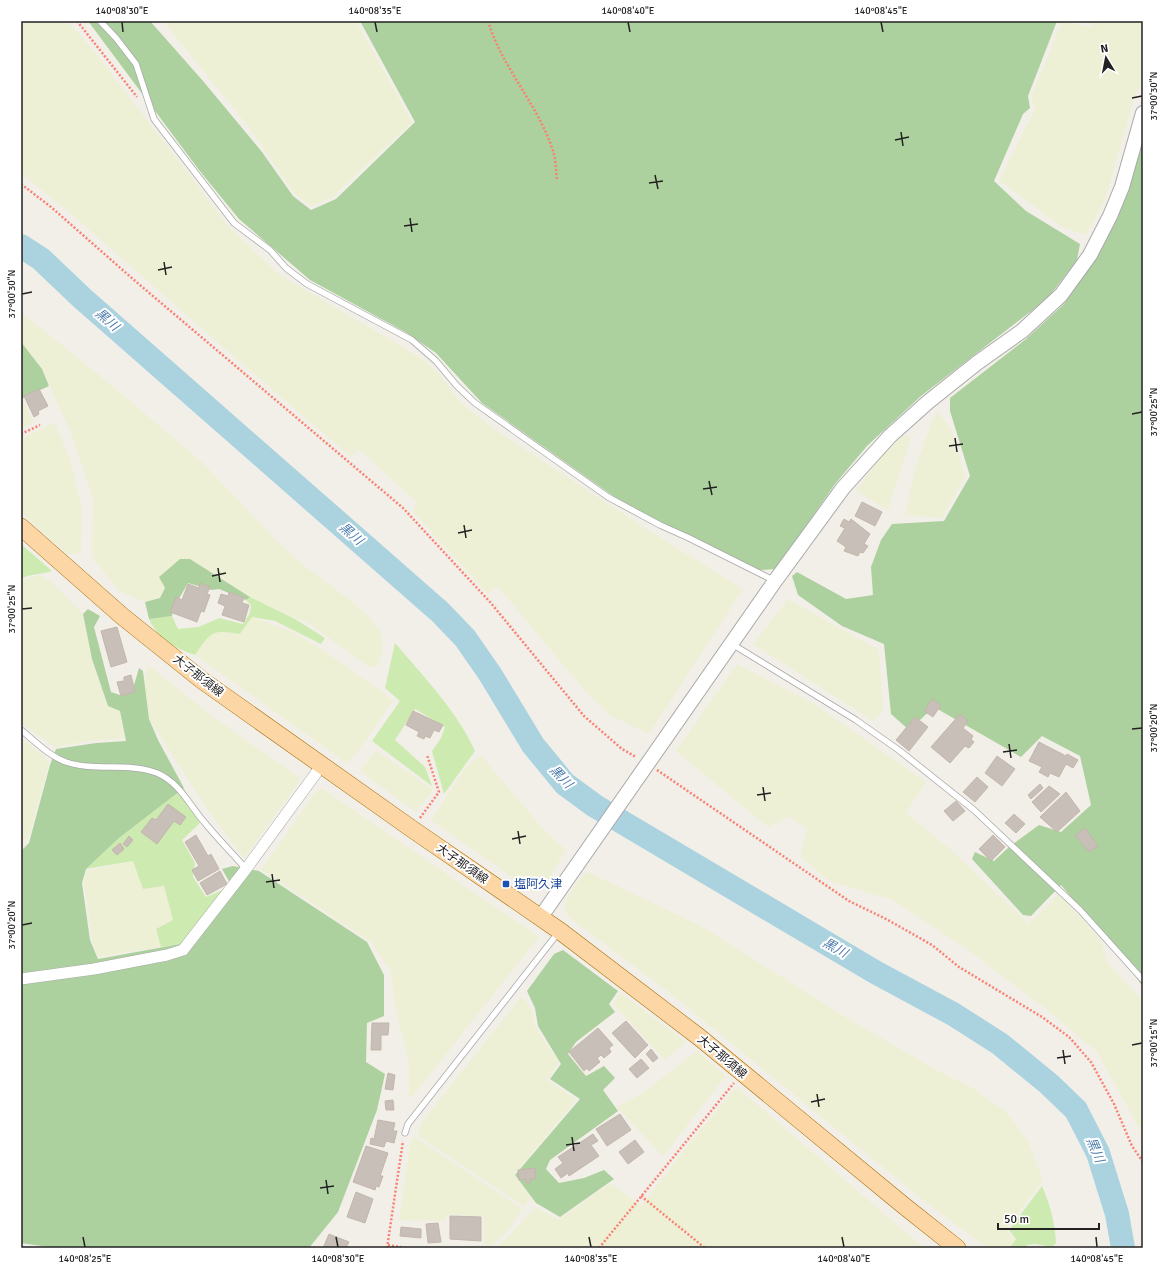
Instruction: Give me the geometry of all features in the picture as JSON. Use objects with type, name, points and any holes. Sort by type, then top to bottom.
[{"type":"main road","name":"大子那須線","points":[[21,527],[122,616],[202,681],[412,830],[560,931],[699,1037],[957,1248]]},
{"type":"street","points":[[540,918],[775,581],[843,488],[890,436],[928,402],[977,363],[1022,331],[1061,295],[1090,255],[1110,216],[1122,187],[1143,113]]},
{"type":"street","points":[[21,979],[94,969],[167,955],[183,950],[246,869],[322,765]]},
{"type":"lane","points":[[100,21],[116,38],[136,64],[154,120],[234,223],[270,250],[286,268],[307,284],[412,340],[436,361],[457,386],[475,403],[608,497],[660,525],[775,581]]},
{"type":"lane","points":[[732,644],[856,720],[900,751],[974,810],[1080,910],[1143,980]]},
{"type":"lane","points":[[21,730],[49,753],[65,762],[81,765],[140,769],[157,773],[169,780],[246,869]]},
{"type":"lane","points":[[405,1133],[408,1124],[560,931]]},
{"type":"path","points":[[77,21],[140,101]]},
{"type":"path","points":[[488,21],[494,40],[538,116],[553,152],[557,181]]},
{"type":"path","points":[[21,184],[51,207],[134,280],[403,508],[490,602],[584,716],[622,749],[646,767],[848,901],[888,920],[932,945],[959,967],[1042,1017],[1069,1037],[1090,1062],[1114,1104],[1132,1146],[1143,1162]]},
{"type":"path","points":[[21,434],[40,425]]},
{"type":"path","points":[[412,830],[439,792],[427,755]]},
{"type":"path","points":[[599,1248],[742,1073]]},
{"type":"path","points":[[405,1133],[387,1246],[406,1248]]},
{"type":"path","points":[[641,1196],[704,1248]]},
{"type":"green space","points":[[21,21],[67,21],[91,47],[229,227],[280,275],[418,356],[438,372],[459,401],[490,426],[637,523],[743,589],[649,734],[611,716],[588,694],[497,586],[488,594],[413,512],[416,502],[359,449],[351,457],[62,206],[21,174]]},
{"type":"green space","points":[[88,21],[150,21],[203,81],[262,152],[293,196],[311,210],[336,199],[415,122],[360,21],[1057,21],[1028,96],[1030,108],[1023,114],[994,181],[1026,211],[1080,244],[1077,260],[1047,299],[921,396],[867,446],[835,484],[776,569],[760,570],[659,521],[616,498],[482,403],[436,353],[407,333],[310,280],[239,219],[199,170]]},
{"type":"green space","points":[[163,21],[356,21],[412,122],[333,197],[311,206],[295,194],[247,125]]},
{"type":"green space","points":[[1062,21],[1090,27],[1092,21],[1143,21],[1143,78],[1133,103],[1105,200],[1086,235],[1062,227],[999,180],[1035,110],[1031,97]]},
{"type":"green space","points":[[1143,133],[1143,987],[1129,967],[1061,885],[1031,916],[1023,915],[972,859],[975,852],[994,861],[1009,847],[1039,825],[1061,832],[1091,805],[1080,756],[1042,736],[1021,757],[934,707],[909,730],[891,714],[884,644],[842,626],[798,595],[792,576],[797,572],[846,599],[873,595],[871,567],[881,540],[892,524],[944,521],[970,476],[950,411],[950,398],[1026,339],[1064,304],[1094,262],[1121,203]]},
{"type":"green space","points":[[21,312],[110,384],[203,463],[276,540],[302,564],[348,598],[370,618],[381,633],[383,649],[378,665],[370,668],[310,624],[257,601],[190,559],[160,598],[145,602],[119,591],[92,557],[93,498],[70,431],[42,369],[21,342]]},
{"type":"green space","points":[[21,342],[42,369],[49,386],[21,399]]},
{"type":"green space","points":[[22,398],[34,422],[21,429],[21,399]]},
{"type":"green space","points":[[938,412],[952,431],[965,476],[942,518],[905,515],[914,472],[932,421]]},
{"type":"green space","points":[[54,422],[70,459],[82,509],[81,552],[68,555],[21,513],[21,439]]},
{"type":"green space","points":[[905,434],[911,438],[888,510],[856,491],[879,459]]},
{"type":"green space","points":[[21,544],[52,571],[21,579]]},
{"type":"green space","points":[[180,559],[190,559],[250,597],[246,600],[219,589],[212,590],[188,583],[173,609],[172,616],[149,619],[145,602],[160,598],[165,588],[159,577]]},
{"type":"green space","points":[[40,575],[50,581],[83,614],[92,659],[108,706],[120,711],[124,739],[95,740],[55,747],[21,723],[21,582],[30,577]]},
{"type":"green space","points":[[250,597],[295,619],[325,638],[321,644],[275,621],[252,617],[240,634],[217,632],[213,634],[205,641],[195,655],[181,650],[168,642],[152,626],[149,619],[172,616],[178,629],[199,627],[219,618],[243,624],[250,613],[251,605],[246,600]]},
{"type":"green space","points":[[788,599],[879,650],[883,709],[873,721],[753,644]]},
{"type":"green space","points":[[88,609],[100,616],[94,627],[111,692],[120,695],[132,692],[139,668],[143,671],[149,719],[158,740],[184,788],[119,838],[86,869],[82,883],[90,940],[98,959],[180,944],[230,883],[222,869],[233,866],[259,871],[367,942],[384,975],[384,1016],[367,1023],[366,1062],[385,1074],[377,1110],[338,1212],[309,1248],[55,1248],[21,1243],[21,851],[29,843],[50,765],[56,749],[96,743],[126,741],[120,711],[108,706],[92,659],[83,614]]},
{"type":"green space","points":[[252,617],[291,631],[326,652],[393,701],[356,754],[347,763],[195,655],[208,635],[223,631],[240,634]]},
{"type":"green space","points":[[395,643],[449,708],[468,736],[475,751],[444,794],[432,751],[441,738],[445,727],[415,709],[395,740],[425,767],[432,786],[372,741],[400,701],[385,688]]},
{"type":"green space","points":[[737,664],[814,704],[926,782],[906,813],[950,849],[1029,924],[1059,894],[1101,940],[1108,964],[1143,1000],[1143,1135],[1097,1052],[1047,1010],[964,947],[893,900],[829,881],[800,856],[807,829],[789,817],[768,827],[676,751]]},
{"type":"green space","points":[[148,665],[216,719],[299,777],[298,783],[246,856],[242,856],[206,807],[149,719],[144,681]]},
{"type":"green space","points":[[21,738],[44,756],[49,764],[29,837],[21,845]]},
{"type":"green space","points":[[376,750],[433,790],[416,812],[360,771]]},
{"type":"green space","points":[[481,755],[542,828],[566,850],[546,883],[538,891],[530,890],[431,820],[465,768]]},
{"type":"green space","points":[[184,788],[200,823],[182,840],[195,863],[193,877],[206,897],[225,889],[181,944],[161,947],[156,929],[173,920],[164,886],[143,889],[133,861],[86,869],[119,838]]},
{"type":"green space","points":[[323,789],[539,937],[413,1096],[409,1096],[409,1062],[394,1003],[391,971],[371,942],[261,870],[316,791]]},
{"type":"green space","points":[[133,861],[164,886],[173,920],[156,929],[161,947],[98,957],[92,939],[84,883],[85,871]]},
{"type":"green space","points":[[588,872],[701,926],[847,1018],[940,1072],[971,1087],[1006,1112],[1028,1141],[1043,1180],[1006,1229],[1015,1241],[1010,1248],[989,1248],[964,1231],[923,1200],[671,994],[570,918],[564,910],[568,896],[582,876]]},
{"type":"green space","points":[[563,950],[618,991],[609,1004],[615,1012],[576,1042],[568,1054],[586,1076],[604,1066],[615,1078],[603,1090],[618,1111],[550,1160],[546,1169],[559,1183],[584,1178],[604,1170],[614,1179],[560,1217],[536,1203],[515,1175],[580,1099],[550,1079],[561,1064],[538,1026],[535,1008],[527,991],[554,954]]},
{"type":"green space","points":[[621,993],[686,1042],[665,1060],[613,1004]]},
{"type":"green space","points":[[521,997],[526,1001],[532,1011],[535,1027],[559,1062],[547,1080],[576,1100],[514,1175],[531,1198],[523,1206],[417,1135],[422,1122]]},
{"type":"green space","points":[[697,1051],[726,1076],[663,1156],[617,1107],[643,1093]]},
{"type":"green space","points":[[735,1089],[739,1089],[924,1248],[497,1248],[536,1207],[558,1220],[611,1183],[641,1206],[693,1139]]},
{"type":"green space","points":[[414,1137],[522,1209],[510,1228],[490,1248],[486,1248],[484,1239],[484,1217],[447,1214],[444,1221],[399,1220],[410,1144]]},
{"type":"green space","points":[[1042,1186],[1052,1214],[1056,1243],[1052,1247],[1035,1244],[1027,1245],[1026,1248],[1010,1248],[1016,1239],[1009,1230]]},
{"type":"building","points":[[39,389],[48,406],[38,411],[39,414],[34,417],[24,396]]},
{"type":"building","points":[[862,502],[882,512],[875,526],[855,516]]},
{"type":"building","points":[[844,519],[849,522],[851,519],[870,534],[864,544],[868,546],[863,553],[860,552],[858,556],[844,551],[846,547],[837,541],[845,528],[840,526]]},
{"type":"building","points":[[200,583],[210,587],[207,594],[210,595],[204,612],[201,611],[197,622],[170,612],[176,597],[182,600],[188,584],[199,588]]},
{"type":"building","points":[[229,592],[244,597],[242,603],[249,605],[244,622],[222,615],[225,606],[218,603],[221,594],[228,596]]},
{"type":"building","points":[[117,627],[127,662],[111,667],[101,631]]},
{"type":"building","points":[[131,675],[135,692],[121,696],[117,682],[124,681],[124,677]]},
{"type":"building","points":[[932,699],[941,705],[933,717],[924,711]]},
{"type":"building","points":[[413,711],[443,725],[439,732],[434,730],[430,738],[425,736],[424,739],[417,736],[419,732],[406,725]]},
{"type":"building","points":[[960,714],[968,721],[963,728],[973,736],[971,739],[974,742],[969,748],[965,746],[950,763],[931,747]]},
{"type":"building","points":[[915,717],[928,727],[909,751],[896,740]]},
{"type":"building","points":[[1039,742],[1066,756],[1067,754],[1078,760],[1073,768],[1066,764],[1059,777],[1050,773],[1048,777],[1039,772],[1042,767],[1029,761]]},
{"type":"building","points":[[997,756],[1015,769],[1002,786],[985,773]]},
{"type":"building","points":[[977,777],[988,787],[975,802],[963,792]]},
{"type":"building","points":[[1040,784],[1043,788],[1031,799],[1028,795]]},
{"type":"building","points":[[1049,786],[1060,794],[1041,812],[1032,802]]},
{"type":"building","points":[[1066,792],[1080,811],[1057,832],[1040,817]]},
{"type":"building","points":[[956,801],[965,811],[953,821],[944,811]]},
{"type":"building","points":[[168,804],[186,817],[180,825],[174,821],[157,844],[141,832],[152,818],[156,820]]},
{"type":"building","points":[[1014,814],[1025,824],[1016,833],[1005,823]]},
{"type":"building","points":[[1085,828],[1098,846],[1089,852],[1075,835]]},
{"type":"building","points":[[196,835],[208,856],[211,854],[219,869],[198,881],[192,870],[199,866],[185,842]]},
{"type":"building","points":[[993,835],[1005,847],[991,861],[979,849]]},
{"type":"building","points":[[129,836],[133,840],[127,847],[123,844]]},
{"type":"building","points":[[120,843],[124,849],[117,855],[112,850]]},
{"type":"building","points":[[220,871],[227,884],[207,895],[200,883]]},
{"type":"building","points":[[626,1021],[648,1045],[635,1058],[612,1033]]},
{"type":"building","points":[[372,1023],[389,1023],[388,1035],[381,1035],[381,1050],[371,1050]]},
{"type":"building","points":[[598,1028],[613,1045],[609,1048],[611,1052],[604,1058],[601,1055],[597,1058],[600,1062],[589,1071],[587,1068],[584,1071],[569,1052]]},
{"type":"building","points":[[651,1049],[658,1058],[653,1062],[646,1054]]},
{"type":"building","points":[[641,1059],[649,1068],[637,1078],[629,1069]]},
{"type":"building","points":[[388,1073],[395,1075],[393,1090],[385,1089]]},
{"type":"building","points":[[393,1100],[394,1110],[386,1110],[385,1101]]},
{"type":"building","points":[[620,1114],[631,1130],[607,1146],[596,1129]]},
{"type":"building","points":[[378,1120],[395,1123],[393,1131],[397,1131],[394,1143],[386,1141],[384,1147],[370,1144],[371,1138],[374,1139]]},
{"type":"building","points":[[593,1134],[598,1141],[591,1145],[599,1156],[569,1176],[568,1173],[561,1178],[555,1169],[563,1163],[558,1157]]},
{"type":"building","points":[[635,1140],[644,1152],[628,1164],[619,1152]]},
{"type":"building","points":[[366,1146],[388,1153],[380,1176],[383,1176],[379,1187],[376,1186],[375,1190],[353,1182]]},
{"type":"building","points":[[535,1168],[536,1179],[530,1179],[530,1183],[526,1183],[526,1179],[519,1180],[518,1170]]},
{"type":"building","points":[[356,1192],[373,1199],[365,1223],[347,1217]]},
{"type":"building","points":[[450,1216],[481,1217],[481,1241],[450,1239]]},
{"type":"building","points":[[438,1223],[441,1242],[428,1243],[426,1224]]},
{"type":"building","points":[[401,1227],[421,1229],[421,1238],[400,1236]]},
{"type":"building","points":[[329,1234],[349,1242],[346,1248],[323,1248]]},
{"type":"waterway","name":"黒川","points":[[21,246],[41,259],[82,298],[440,612],[465,638],[490,674],[533,745],[565,784],[595,806],[875,972],[953,1014],[1000,1044],[1049,1084],[1076,1110],[1098,1153],[1117,1214],[1123,1248]]},
{"type":"place","name":"塩阿久津","points":[[506,884]]}]
